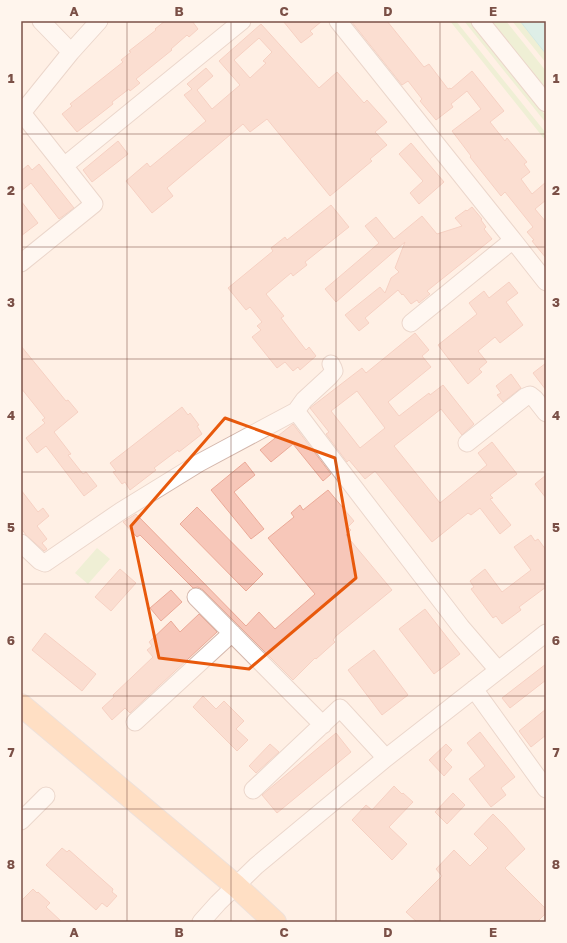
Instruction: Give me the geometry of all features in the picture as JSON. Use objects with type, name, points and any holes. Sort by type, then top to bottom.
[{"type":"main road","points":[[21,705],[236,886],[275,922]]},
{"type":"street","points":[[41,21],[71,52]]},
{"type":"street","points":[[21,263],[94,204],[21,113],[71,52],[99,21]]},
{"type":"street","points":[[64,166],[242,21]]},
{"type":"street","points":[[338,21],[546,282]]},
{"type":"street","points":[[480,21],[546,103]]},
{"type":"street","points":[[411,323],[513,240]]},
{"type":"street","points":[[21,543],[40,561],[45,563],[122,511],[199,463],[296,411],[304,400],[329,378],[334,371],[331,364]]},
{"type":"street","points":[[467,443],[530,395],[546,413]]},
{"type":"street","points":[[296,411],[456,621],[498,670]]},
{"type":"street","points":[[196,597],[323,725]]},
{"type":"street","points":[[135,722],[232,633]]},
{"type":"street","points":[[201,922],[256,866],[386,758],[546,633]]},
{"type":"street","points":[[474,689],[546,789]]},
{"type":"street","points":[[253,790],[340,708],[386,758]]},
{"type":"street","points":[[21,821],[46,796]]},
{"type":"highlighted area","points":[[225,418],[335,458],[356,578],[249,669],[159,658],[131,526]]},
{"type":"green space","points":[[450,21],[456,21],[546,133],[546,141]]},
{"type":"green space","points":[[464,21],[470,21],[546,116],[546,123]]},
{"type":"green space","points":[[490,21],[506,21],[546,71],[546,91]]},
{"type":"green space","points":[[512,21],[520,21],[546,54],[546,63]]},
{"type":"green space","points":[[97,548],[110,559],[88,584],[75,573]]},
{"type":"water","points":[[520,21],[546,21],[546,54]]},
{"type":"building","points":[[165,21],[192,21],[198,29],[189,37],[187,35],[171,49],[172,50],[136,79],[140,83],[130,91],[129,89],[112,102],[113,104],[77,132],[62,114],[72,106],[70,104],[123,62],[121,60],[131,52],[129,51]]},
{"type":"building","points":[[283,21],[322,21],[310,31],[313,34],[301,43]]},
{"type":"building","points":[[351,21],[387,21],[424,67],[429,64],[448,89],[451,89],[472,71],[504,111],[490,122],[505,141],[507,138],[527,162],[524,164],[530,172],[521,179],[532,194],[546,182],[546,200],[535,209],[546,222],[546,258],[532,241],[534,240],[527,232],[533,227],[505,192],[501,196],[470,157],[471,156],[452,131],[481,109],[467,91],[451,104],[453,107],[436,120],[420,101],[422,99],[408,81],[402,85]]},
{"type":"building","points":[[261,24],[319,88],[337,72],[364,103],[367,100],[387,122],[375,132],[387,145],[370,159],[372,161],[330,196],[267,119],[250,132],[243,124],[167,188],[173,196],[152,213],[126,181],[147,163],[150,167],[206,121],[184,95],[192,89],[187,84],[206,68],[213,76],[197,90],[212,109],[240,85],[219,61]],"holes":[[[259,38],[272,52],[263,61],[266,63],[250,78],[234,60]]]},
{"type":"building","points":[[118,141],[128,154],[92,182],[83,170]]},
{"type":"building","points":[[411,143],[444,182],[419,204],[410,193],[423,181],[399,154]]},
{"type":"building","points":[[39,164],[74,208],[59,219],[31,183],[21,191],[21,171],[28,165],[32,170]]},
{"type":"building","points":[[21,201],[38,223],[21,236]]},
{"type":"building","points":[[331,205],[349,227],[305,262],[307,265],[293,276],[291,273],[266,294],[284,316],[281,318],[306,350],[309,347],[316,356],[300,370],[298,367],[293,371],[285,362],[277,368],[252,337],[261,330],[257,326],[262,322],[250,307],[246,310],[228,288],[273,251],[271,248],[285,237],[287,240]]},
{"type":"building","points":[[472,207],[482,219],[481,220],[486,227],[484,229],[492,239],[427,291],[430,294],[419,303],[417,300],[411,304],[398,290],[365,318],[369,323],[359,331],[345,315],[380,287],[385,293],[391,278],[399,272],[395,268],[405,242],[336,302],[325,289],[379,243],[365,226],[376,217],[394,239],[422,216],[437,234],[462,226],[455,218]]},
{"type":"building","points":[[509,282],[518,293],[506,302],[523,325],[500,343],[495,337],[478,351],[487,362],[479,369],[482,372],[468,384],[438,345],[477,314],[469,303],[484,291],[489,298]]},
{"type":"building","points":[[415,333],[429,350],[422,356],[431,367],[388,402],[399,416],[429,393],[430,395],[443,385],[474,424],[462,435],[441,409],[394,446],[440,503],[487,465],[478,453],[492,442],[517,474],[490,495],[493,498],[490,499],[511,525],[500,534],[480,508],[471,515],[468,513],[432,542],[375,471],[365,479],[349,460],[347,462],[326,434],[329,432],[310,408],[362,368],[366,373]],"holes":[[[357,391],[385,428],[360,448],[331,411]]]},
{"type":"building","points":[[21,346],[66,401],[68,400],[78,412],[54,432],[71,454],[68,455],[83,474],[86,472],[97,486],[84,496],[46,446],[37,453],[26,438],[45,423],[42,420],[45,418],[21,388]]},
{"type":"building","points":[[546,363],[546,390],[533,373]]},
{"type":"building","points":[[511,374],[521,388],[503,402],[497,395],[501,393],[496,386]]},
{"type":"building","points":[[182,407],[188,415],[190,413],[199,425],[197,426],[202,434],[179,452],[178,450],[154,468],[156,470],[130,490],[125,482],[122,484],[113,472],[116,471],[110,463]]},
{"type":"building","points":[[293,424],[331,474],[323,481],[293,444],[271,462],[260,450]]},
{"type":"building","points":[[245,462],[255,475],[234,492],[264,529],[251,539],[211,490]]},
{"type":"building","points":[[546,475],[546,498],[535,484]]},
{"type":"building","points":[[21,490],[38,512],[43,508],[49,516],[37,526],[47,539],[42,543],[47,549],[44,551],[26,535],[21,528]]},
{"type":"building","points":[[328,490],[354,521],[348,527],[351,530],[346,535],[392,590],[336,636],[333,640],[335,642],[316,659],[315,658],[293,680],[203,590],[198,587],[193,588],[140,535],[137,537],[123,522],[136,514],[246,626],[259,612],[275,629],[315,594],[268,538],[294,517],[291,513],[300,505],[303,510]]},
{"type":"building","points":[[197,507],[263,574],[246,591],[180,524]]},
{"type":"building","points":[[531,535],[535,541],[538,539],[546,550],[546,587],[519,607],[521,610],[502,624],[496,616],[493,618],[471,589],[474,587],[470,581],[485,569],[502,592],[531,570],[514,547]]},
{"type":"building","points":[[120,569],[136,583],[111,611],[95,597]]},
{"type":"building","points":[[171,590],[182,602],[161,621],[150,608]]},
{"type":"building","points":[[425,609],[460,654],[434,674],[399,629]]},
{"type":"building","points":[[199,614],[217,632],[130,713],[125,708],[112,720],[102,708],[114,697],[113,695],[153,657],[147,650],[152,646],[149,642],[171,621],[180,632]]},
{"type":"building","points":[[45,633],[96,674],[82,691],[32,650]]},
{"type":"building","points":[[374,650],[408,695],[382,715],[348,670]]},
{"type":"building","points":[[546,664],[546,680],[510,708],[502,698]]},
{"type":"building","points":[[203,696],[216,709],[224,701],[244,721],[236,729],[248,740],[237,751],[193,707]]},
{"type":"building","points":[[546,709],[546,735],[531,747],[519,731]]},
{"type":"building","points":[[480,732],[515,777],[501,788],[506,795],[491,807],[469,779],[485,766],[467,743]]},
{"type":"building","points":[[336,733],[351,752],[277,813],[262,795]]},
{"type":"building","points":[[270,744],[279,752],[256,773],[249,766]]},
{"type":"building","points":[[446,744],[452,750],[444,759],[452,767],[444,776],[429,760]]},
{"type":"building","points":[[394,786],[413,802],[389,827],[407,844],[392,860],[352,820],[366,805],[372,810]]},
{"type":"building","points":[[453,793],[465,805],[447,824],[435,812]]},
{"type":"building","points":[[493,814],[525,849],[505,868],[546,909],[546,913],[537,922],[417,922],[406,912],[442,876],[436,869],[454,850],[470,866],[488,848],[474,834]]},
{"type":"building","points":[[62,848],[67,852],[69,850],[113,889],[112,892],[117,896],[107,907],[102,903],[96,910],[46,865]]},
{"type":"building","points":[[33,889],[50,903],[46,907],[62,922],[21,922],[21,901]]}]
